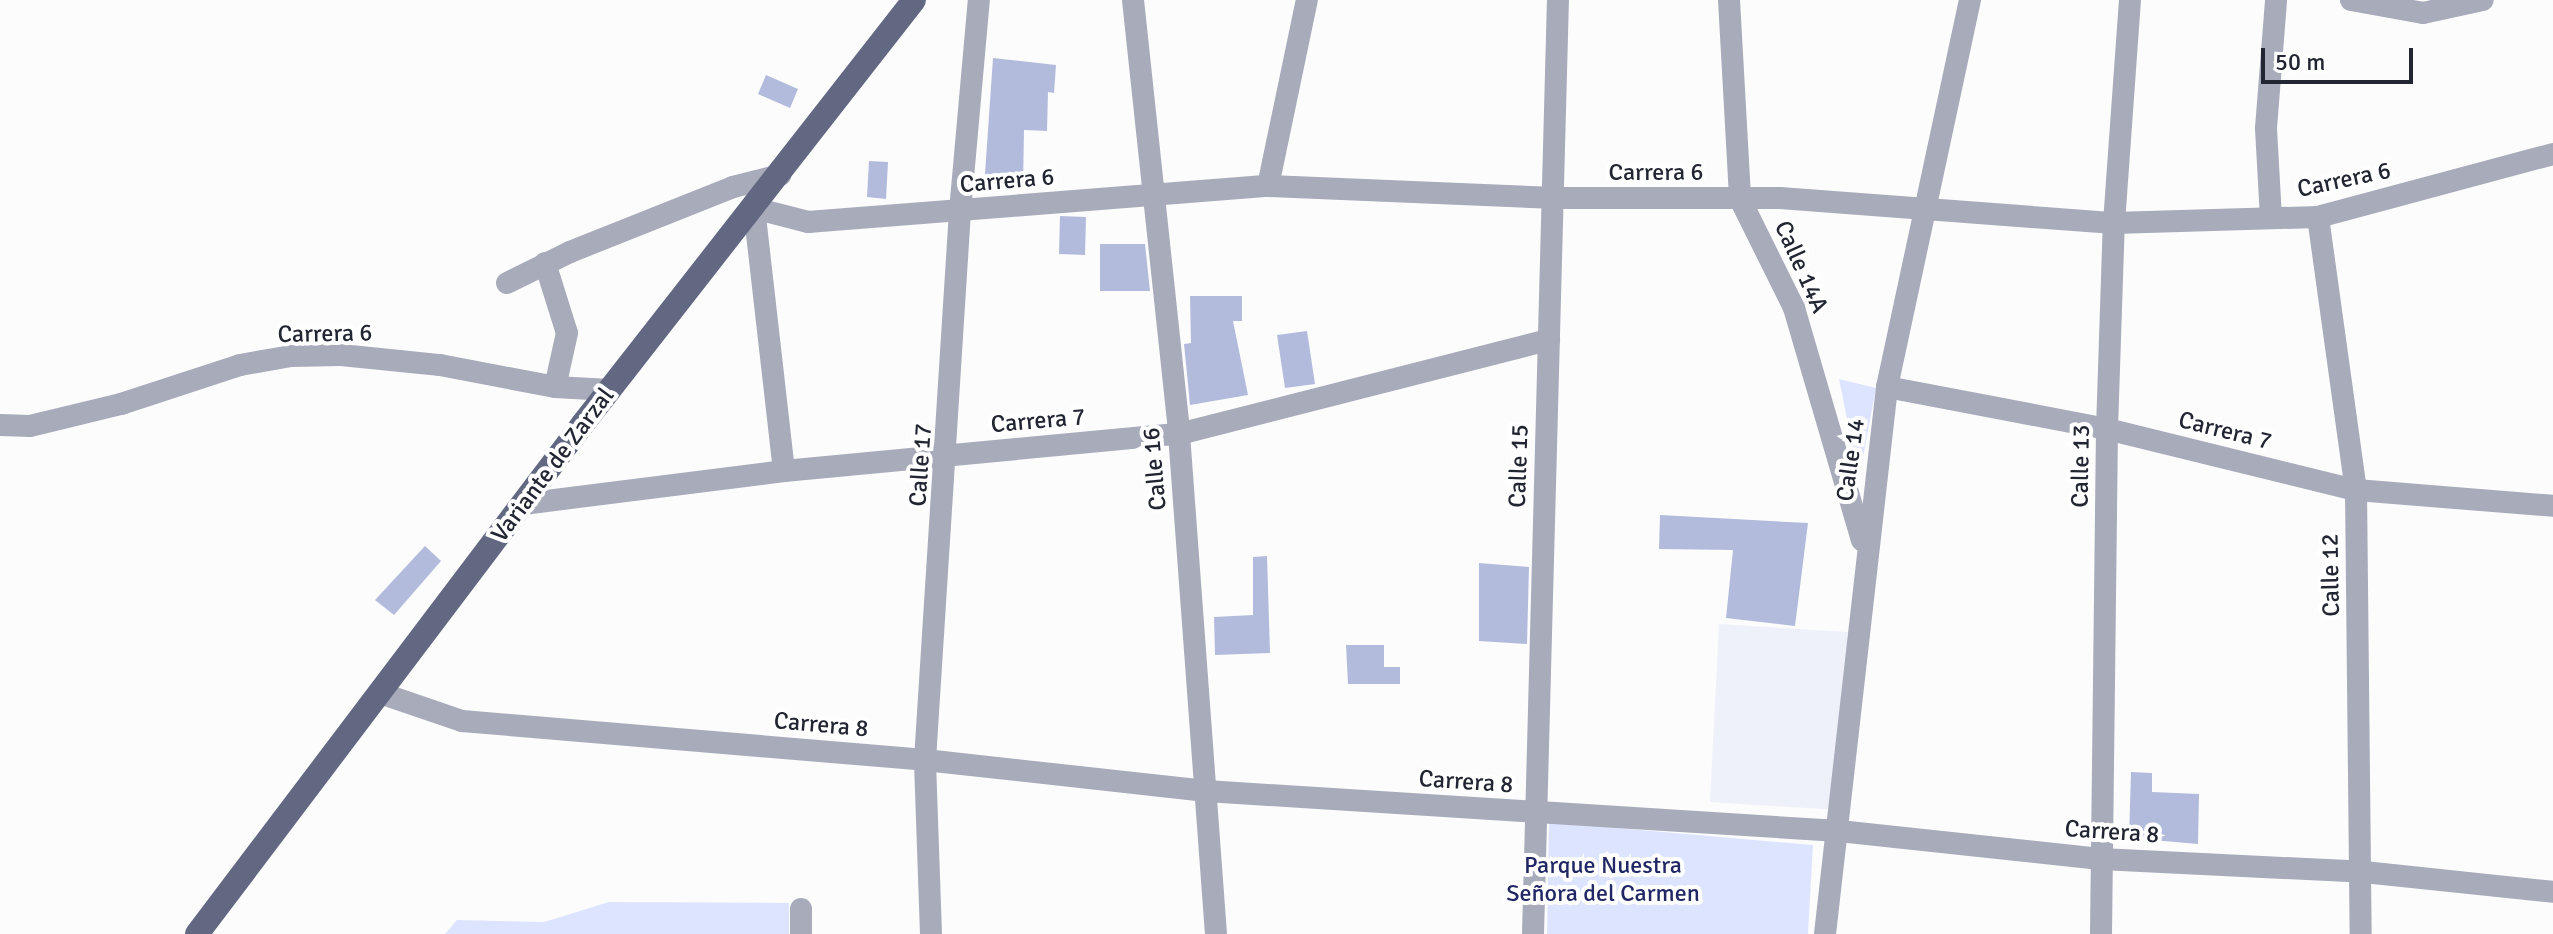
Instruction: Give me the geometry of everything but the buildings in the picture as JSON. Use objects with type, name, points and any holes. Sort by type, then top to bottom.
[{"type":"main road","name":"Variante de Zarzal","points":[[197,934],[610,390],[914,0]]},
{"type":"street","name":"Calle 17","points":[[931,934],[925,760],[949,456],[960,211],[979,0]]},
{"type":"street","name":"Calle 16","points":[[1133,0],[1150,196],[1179,434],[1216,934]]},
{"type":"street","points":[[1268,186],[1307,0]]},
{"type":"street","name":"Calle 15","points":[[1533,934],[1550,198],[1558,0]]},
{"type":"street","name":"Calle 14A","points":[[1729,0],[1740,199],[1794,308],[1865,550]]},
{"type":"street","name":"Calle 14","points":[[1825,934],[1839,831],[1865,550],[1887,387],[1970,0]]},
{"type":"street","name":"Calle 13","points":[[2101,934],[2107,429],[2114,223],[2130,0]]},
{"type":"street","points":[[2271,218],[2266,128],[2276,0]]},
{"type":"street","points":[[2351,0],[2423,13],[2483,0]]},
{"type":"street","name":"Carrera 6","points":[[754,208],[808,222],[1268,186],[1550,198],[1740,199],[2114,223],[2318,217],[2553,154]]},
{"type":"street","points":[[507,283],[545,263],[733,187],[780,175]]},
{"type":"street","points":[[754,208],[784,471]]},
{"type":"street","name":"Calle 12","points":[[2318,217],[2356,490],[2364,872],[2361,934]]},
{"type":"street","points":[[545,263],[567,333],[555,387]]},
{"type":"street","name":"Carrera 7","points":[[523,504],[784,471],[1179,434],[1549,340]]},
{"type":"street","name":"Carrera 6","points":[[0,425],[30,426],[121,404],[240,365],[291,356],[341,355],[440,365],[555,387],[610,390]]},
{"type":"street","name":"Carrera 7","points":[[1887,387],[2107,429],[2356,490],[2553,506]]},
{"type":"street","name":"Carrera 8","points":[[380,693],[462,721],[925,760],[1206,791],[1839,831],[2101,859],[2364,872],[2553,892]]},
{"type":"street","points":[[801,909],[801,934]]},
{"type":"shaded area","points":[[1719,624],[1848,632],[1838,810],[1710,802]]},
{"type":"green space","points":[[1839,379],[1876,388],[1859,478]]},
{"type":"green space","name":"Parque Nuestra Señora del Carmen","points":[[1549,822],[1813,845],[1808,934],[1547,934]]},
{"type":"green space","points":[[609,902],[789,903],[789,934],[445,934],[457,920],[544,922]]}]
